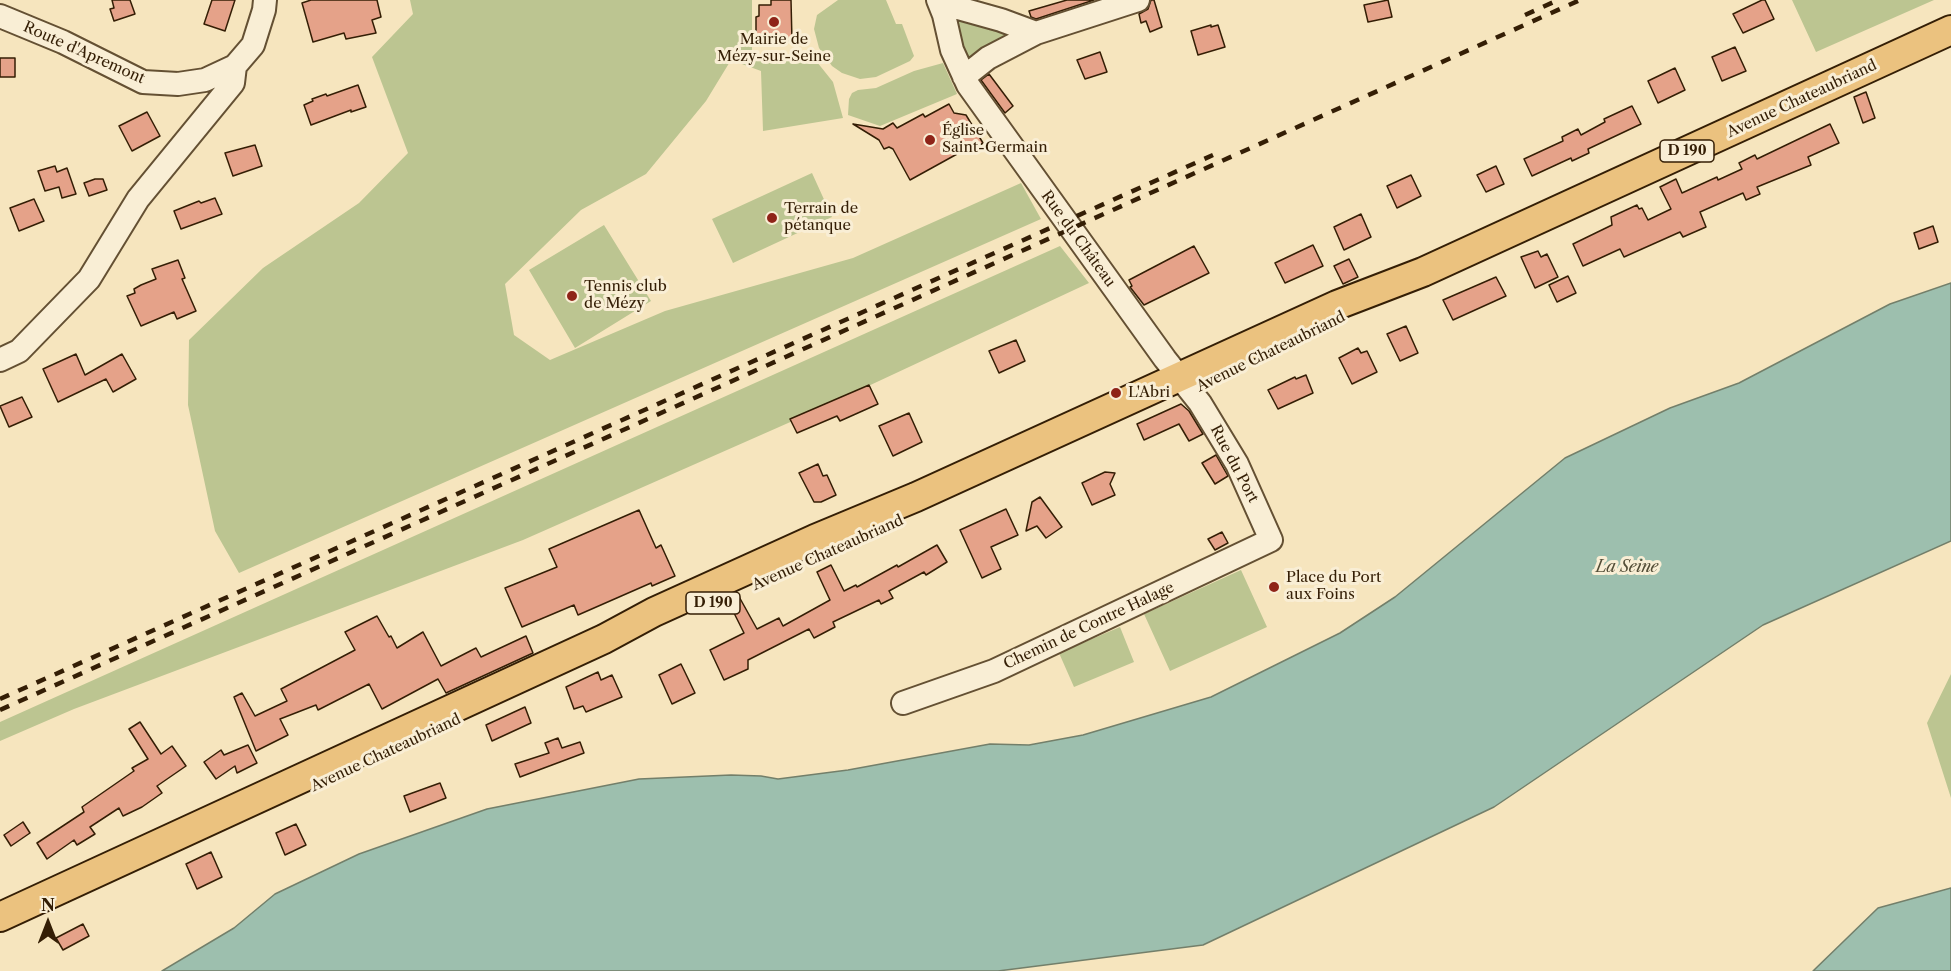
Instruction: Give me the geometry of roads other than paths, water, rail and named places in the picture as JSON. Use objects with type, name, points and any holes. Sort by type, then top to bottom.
[{"type":"main road","name":"Avenue Chateaubriand","points":[[0,917],[604,639],[654,612],[815,539],[1342,318],[1423,272],[1951,30]]},
{"type":"main road","name":"Avenue Chateaubriand","points":[[0,930],[750,586],[905,519],[1186,384]]},
{"type":"street","name":"Route d'Apremont","points":[[0,16],[63,42],[143,82],[178,84],[205,80],[235,66],[253,45],[265,0]]},
{"type":"street","points":[[966,81],[988,58],[1036,33],[1138,0]]},
{"type":"street","points":[[939,1],[1036,33]]},
{"type":"street","name":"Rue du Château","points":[[939,1],[952,50],[966,81],[1165,359],[1186,384]]},
{"type":"street","points":[[0,360],[19,351],[89,279],[138,199],[233,82],[235,66]]},
{"type":"street","name":"Rue du Port","points":[[1186,384],[1237,464],[1271,540]]},
{"type":"street","name":"Chemin de Contre Halage","points":[[903,703],[994,671],[1271,540]]},
{"type":"water","name":"La Seine","points":[[1951,283],[1951,541],[1763,625],[1494,807],[1203,945],[998,971],[162,971],[234,928],[275,894],[359,854],[487,809],[639,779],[731,775],[778,779],[848,770],[990,744],[1029,745],[1083,735],[1211,697],[1340,633],[1395,597],[1565,458],[1670,408],[1739,383],[1890,304]]},
{"type":"water","points":[[1951,888],[1951,971],[1813,971],[1878,908]]},
{"type":"railway","points":[[1525,15],[1558,0]]},
{"type":"railway","points":[[0,710],[1580,0]]},
{"type":"railway","points":[[0,699],[1213,155]]},
{"type":"place","name":"Mairie de Mézy-sur-Seine","points":[[774,22]]},
{"type":"place","name":"Église Saint-Germain","points":[[930,140]]},
{"type":"place","name":"Terrain de pétanque","points":[[772,218]]},
{"type":"place","name":"Tennis club de Mézy","points":[[572,296]]},
{"type":"place","name":"L'Abri","points":[[1116,393]]},
{"type":"place","name":"Place du Port aux Foins","points":[[1274,587]]}]
